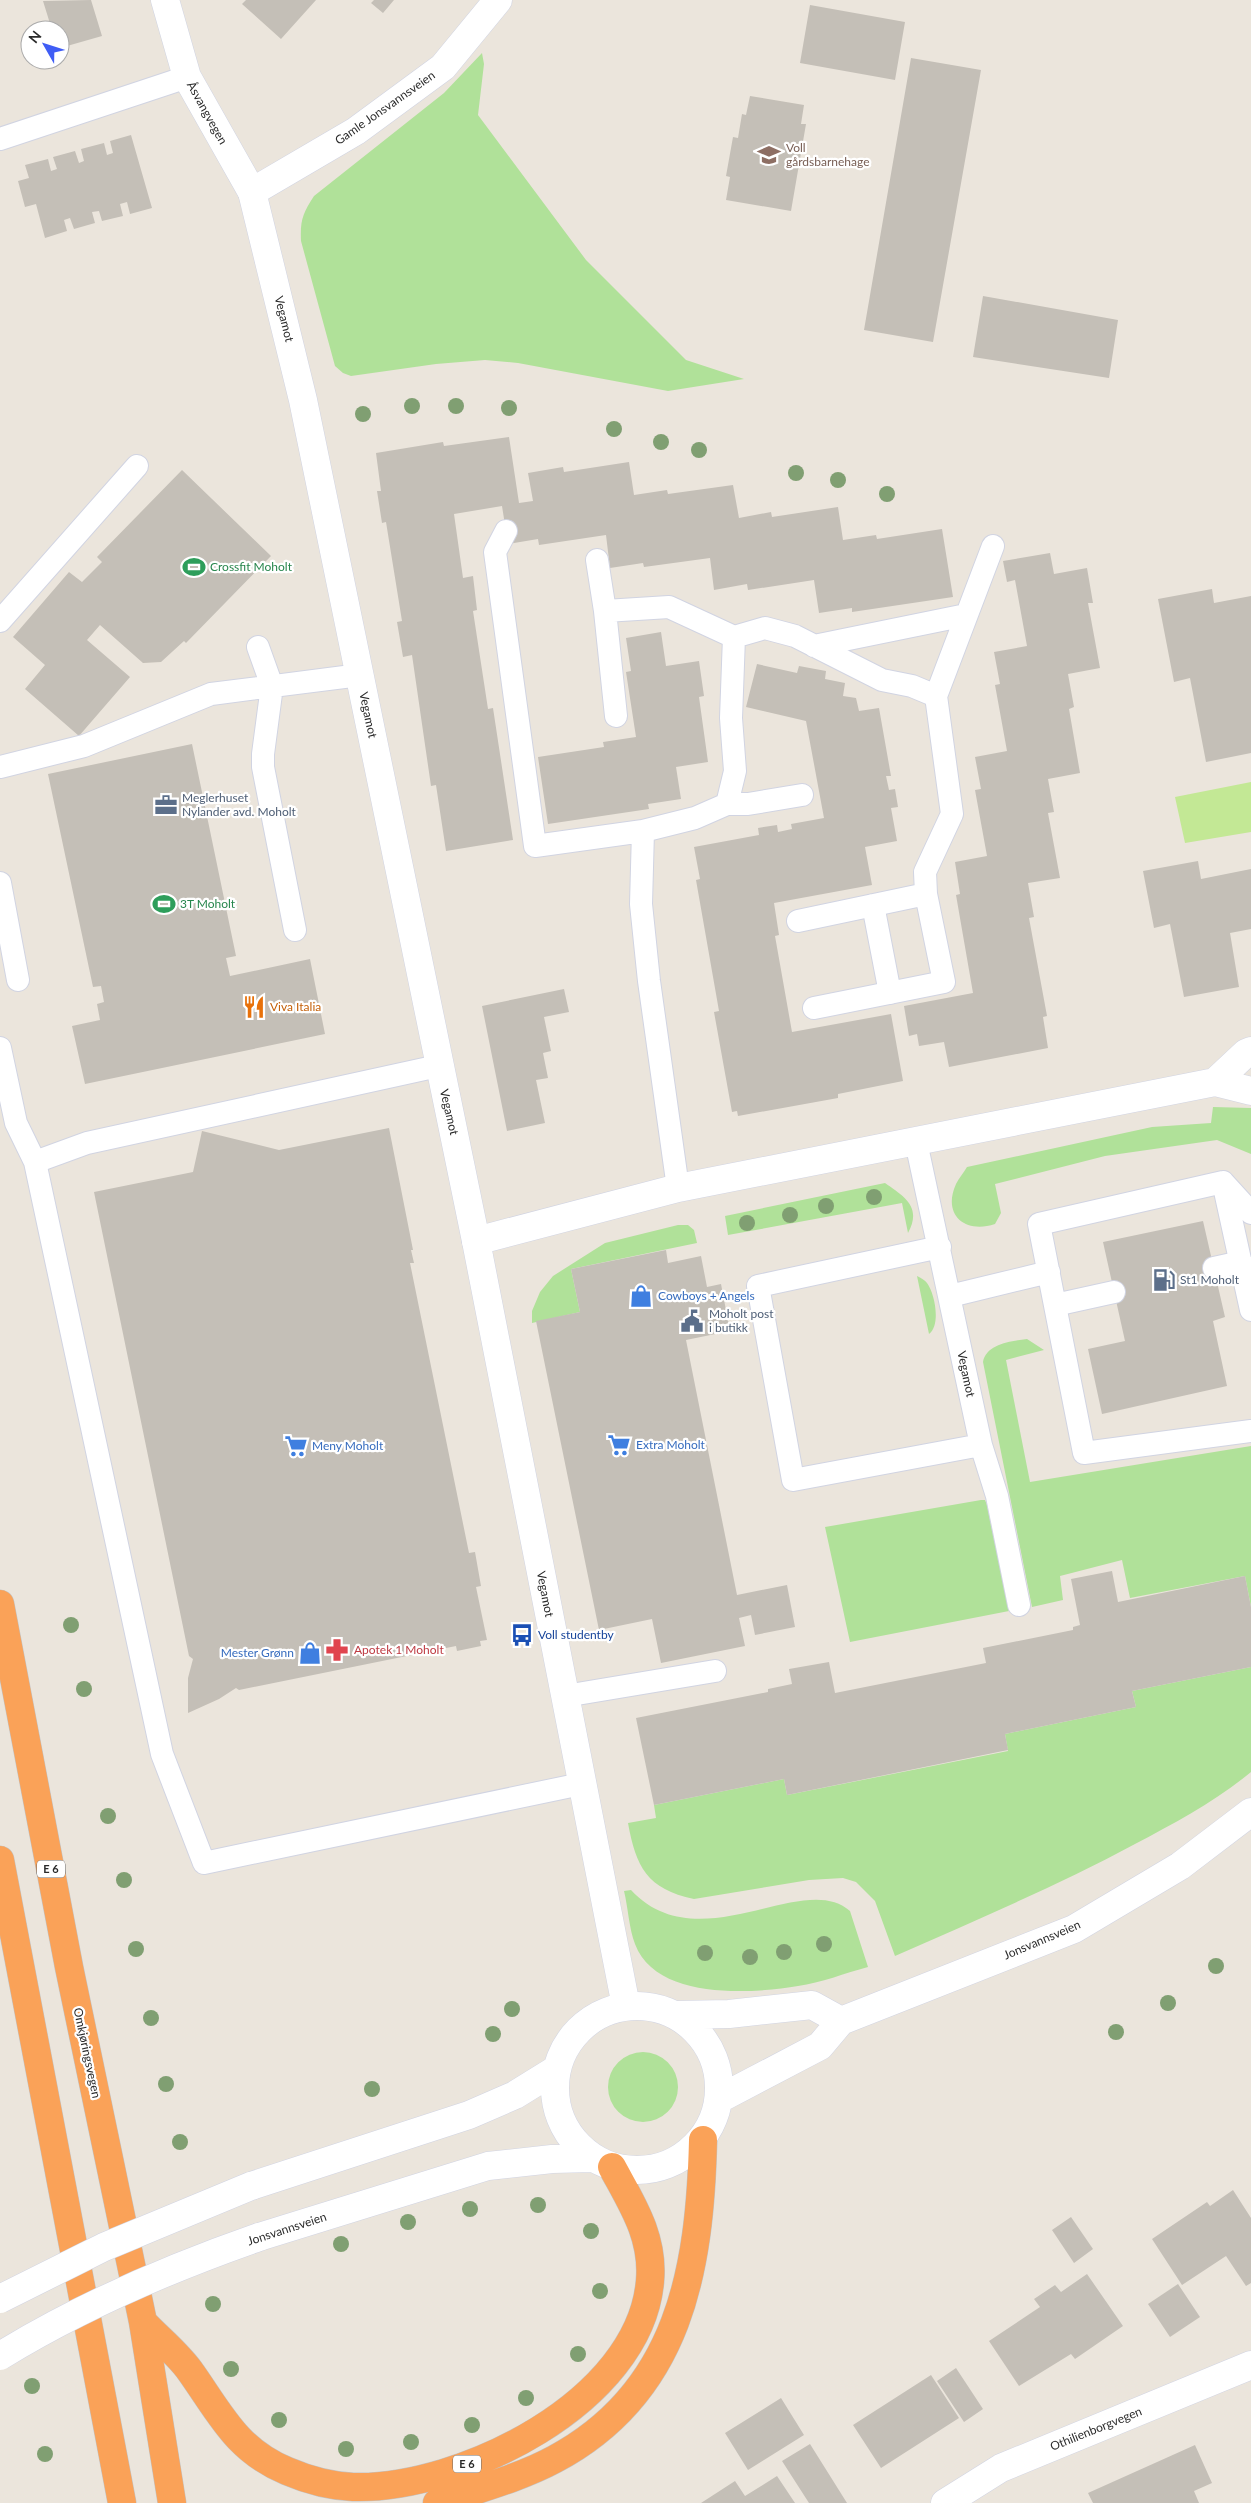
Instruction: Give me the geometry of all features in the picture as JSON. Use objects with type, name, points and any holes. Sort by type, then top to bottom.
[{"type":"highway","name":"Omkjøringsvegen","points":[[0,1604],[69,1967],[143,2322],[172,2503]]},
{"type":"highway","points":[[0,1860],[118,2496]]},
{"type":"highway","name":"E 6","points":[[437,2503],[486,2487],[554,2460],[608,2422],[633,2396],[652,2370],[681,2310],[690,2275],[699,2216],[703,2140]]},
{"type":"highway","name":"E 6","points":[[143,2322],[189,2370],[230,2430],[265,2460],[287,2471],[325,2484],[353,2487],[381,2486],[432,2476],[484,2458],[549,2425],[597,2385],[634,2334],[644,2309],[650,2282],[650,2258],[642,2221],[602,2162]]},
{"type":"street","name":"Åsvangvegen","points":[[165,0],[187,77],[252,192]]},
{"type":"street","name":"Gamle Jonsvannsveien","points":[[252,192],[356,131],[443,67],[498,0]]},
{"type":"street","name":"Vegamot","points":[[252,192],[297,373],[360,675],[438,1066],[476,1241],[626,2006]]},
{"type":"street","points":[[1215,1082],[1246,1053],[1251,1051]]},
{"type":"street","points":[[476,1241],[678,1188],[1215,1082],[1251,1091]]},
{"type":"street","name":"Jonsvannsveien","points":[[720,2099],[820,2046],[841,2021],[1074,1929],[1180,1866],[1251,1812]]},
{"type":"street","points":[[675,2015],[729,2014],[812,2005],[841,2021]]},
{"type":"street","points":[[626,2006],[651,2007],[675,2015],[696,2030],[711,2050],[719,2074],[720,2099],[714,2120],[703,2140],[684,2156],[661,2168],[636,2171],[602,2162],[576,2144],[564,2128],[557,2109],[554,2089],[557,2069],[566,2046],[582,2027],[602,2013],[626,2006]]},
{"type":"street","points":[[0,2299],[104,2247],[251,2186],[469,2115],[515,2096],[557,2069]]},
{"type":"street","name":"Jonsvannsveien","points":[[0,2356],[33,2336],[129,2290],[209,2255],[259,2237],[488,2166],[552,2159],[602,2162]]},
{"type":"street","name":"Othilienborgvegen","points":[[945,2503],[1001,2468],[1251,2365]]},
{"type":"lane","points":[[0,139],[187,77]]},
{"type":"lane","points":[[0,621],[137,466]]},
{"type":"lane","points":[[506,531],[495,552],[535,846],[643,831],[695,818],[727,804],[748,804],[802,795]]},
{"type":"lane","points":[[814,1008],[944,982],[926,894],[925,872],[952,814],[936,696],[994,546]]},
{"type":"lane","points":[[596,560],[605,611],[616,716]]},
{"type":"lane","points":[[605,611],[669,607],[734,636],[765,628],[795,636],[882,680],[912,686],[936,696]]},
{"type":"lane","points":[[814,646],[966,615]]},
{"type":"lane","points":[[727,804],[735,771],[732,718],[734,636]]},
{"type":"lane","points":[[258,647],[272,686],[263,767],[295,930]]},
{"type":"lane","points":[[0,767],[84,746],[211,694],[360,675]]},
{"type":"lane","points":[[643,831],[642,904],[649,981],[678,1188]]},
{"type":"lane","points":[[0,882],[18,980]]},
{"type":"lane","points":[[798,921],[926,894]]},
{"type":"lane","points":[[874,905],[890,993]]},
{"type":"lane","points":[[0,1048],[16,1123],[35,1162],[162,1754],[204,1863],[581,1784]]},
{"type":"lane","points":[[35,1162],[87,1142],[438,1066]]},
{"type":"lane","name":"Vegamot","points":[[916,1142],[981,1445],[997,1496],[1019,1606]]},
{"type":"lane","points":[[1223,1182],[1251,1213]]},
{"type":"lane","points":[[1223,1182],[1251,1310]]},
{"type":"lane","points":[[1223,1182],[1039,1224],[1084,1453],[1251,1431]]},
{"type":"lane","points":[[940,1247],[758,1286],[793,1480],[981,1445]]},
{"type":"lane","points":[[1214,1268],[1241,1262]]},
{"type":"lane","points":[[950,1296],[1049,1272]]},
{"type":"lane","points":[[1055,1305],[1114,1292]]},
{"type":"lane","points":[[565,1696],[715,1671]]},
{"type":"green space","points":[[482,53],[484,64],[478,115],[586,260],[686,360],[744,379],[668,391],[518,363],[485,360],[436,364],[351,376],[343,373],[335,366],[301,241],[301,228],[305,212],[314,196],[444,93]]},
{"type":"green space","points":[[1251,782],[1251,832],[1185,843],[1175,797]]},
{"type":"green space","points":[[1213,1107],[1251,1108],[1251,1154],[1217,1140],[1105,1156],[995,1184],[1001,1213],[995,1224],[974,1226],[966,1224],[954,1213],[952,1195],[956,1184],[967,1167],[1152,1127],[1211,1123]]},
{"type":"green space","points":[[885,1183],[905,1198],[912,1209],[912,1224],[908,1233],[902,1203],[728,1235],[725,1216]]},
{"type":"green space","points":[[678,1225],[688,1225],[694,1230],[697,1243],[571,1269],[580,1312],[532,1323],[532,1311],[540,1292],[553,1276],[605,1243]]},
{"type":"green space","points":[[917,1276],[924,1280],[930,1288],[936,1309],[935,1324],[929,1334]]},
{"type":"green space","points":[[1027,1339],[1044,1350],[1006,1360],[1030,1482],[1251,1446],[1251,1607],[1245,1576],[1130,1598],[1122,1560],[1060,1576],[1063,1600],[1032,1607],[983,1362],[985,1356],[994,1347],[1007,1342]]},
{"type":"green space","points":[[985,1500],[987,1505],[1009,1611],[850,1642],[825,1527]]},
{"type":"green space","points":[[1251,1667],[1251,1772],[1238,1783],[1195,1811],[1106,1859],[895,1956],[875,1901],[856,1882],[843,1878],[809,1880],[694,1899],[678,1895],[655,1882],[646,1874],[635,1852],[628,1823],[656,1818],[654,1805],[784,1779],[787,1795],[1008,1751],[1005,1734],[1136,1707],[1132,1691]]},
{"type":"green space","points":[[631,1890],[658,1910],[687,1918],[718,1918],[806,1900],[830,1901],[850,1911],[868,1967],[807,1985],[778,1989],[731,1991],[706,1989],[683,1984],[663,1975],[646,1962],[635,1944],[624,1891]]},
{"type":"green space","points":[[643,2052],[656,2055],[668,2062],[675,2074],[678,2087],[675,2100],[668,2112],[656,2119],[643,2122],[630,2119],[618,2112],[611,2100],[608,2087],[611,2074],[618,2062],[630,2055]]},
{"type":"building","points":[[91,0],[102,36],[70,45],[70,20],[49,20],[43,1]]},
{"type":"building","points":[[246,0],[316,0],[281,39],[242,4]]},
{"type":"building","points":[[374,0],[394,0],[383,13],[371,3]]},
{"type":"building","points":[[810,5],[905,22],[895,80],[800,63]]},
{"type":"building","points":[[911,58],[981,70],[933,342],[864,330]]},
{"type":"building","points":[[750,96],[804,105],[801,124],[806,124],[791,211],[726,200],[730,177],[726,176],[733,137],[738,138],[742,114],[746,115]]},
{"type":"building","points":[[131,135],[152,208],[130,214],[127,202],[120,204],[123,216],[102,221],[99,211],[92,212],[95,223],[74,229],[70,218],[64,220],[67,231],[45,238],[36,204],[25,207],[18,181],[29,178],[25,165],[48,159],[51,171],[57,169],[53,157],[75,151],[79,163],[84,161],[81,149],[104,143],[107,155],[113,153],[110,141]]},
{"type":"building","points":[[983,296],[1118,320],[1109,378],[973,357]]},
{"type":"building","points":[[509,437],[519,503],[533,501],[528,473],[563,467],[564,472],[629,462],[634,495],[667,490],[668,494],[733,485],[739,518],[771,512],[772,517],[838,507],[843,540],[876,535],[877,539],[942,529],[953,597],[852,612],[852,608],[819,613],[814,580],[748,590],[747,584],[714,590],[710,558],[644,567],[643,563],[610,568],[606,535],[539,545],[538,539],[508,544],[502,506],[454,514],[463,578],[473,576],[477,610],[473,611],[488,709],[493,708],[513,840],[446,851],[436,785],[431,786],[412,655],[403,657],[397,622],[402,621],[386,522],[382,523],[377,491],[381,491],[376,453],[443,442],[444,446]]},
{"type":"building","points":[[182,470],[271,556],[186,643],[184,641],[161,662],[143,663],[100,625],[87,640],[130,677],[79,736],[25,689],[45,665],[13,637],[69,572],[82,582],[102,562],[97,557]]},
{"type":"building","points":[[1050,553],[1054,574],[1087,568],[1093,603],[1088,603],[1100,668],[1068,674],[1074,707],[1069,709],[1080,773],[1048,779],[1054,812],[1048,813],[1060,878],[1028,883],[1034,917],[1029,918],[1047,1016],[1043,1017],[1048,1048],[949,1067],[944,1042],[919,1046],[917,1034],[909,1036],[904,1006],[973,993],[956,895],[960,894],[955,862],[987,856],[975,790],[981,789],[975,757],[1007,751],[995,685],[1000,684],[994,652],[1027,646],[1015,580],[1007,582],[1003,561]]},
{"type":"building","points":[[1212,589],[1214,603],[1251,596],[1251,753],[1206,762],[1190,678],[1174,682],[1158,599]]},
{"type":"building","points":[[661,632],[666,666],[699,661],[704,696],[699,697],[708,762],[676,767],[681,799],[648,804],[649,809],[548,824],[538,757],[604,747],[603,742],[636,737],[626,672],[631,671],[626,638]]},
{"type":"building","points":[[757,664],[797,673],[799,666],[826,671],[825,679],[845,683],[843,696],[856,698],[859,711],[879,708],[891,776],[886,776],[889,790],[895,789],[898,807],[891,808],[897,841],[865,847],[872,885],[774,903],[779,935],[775,936],[792,1032],[891,1014],[903,1081],[838,1094],[838,1098],[738,1116],[737,1111],[732,1112],[714,1012],[719,1011],[696,880],[700,879],[694,847],[759,835],[758,828],[777,825],[778,832],[792,829],[791,824],[824,818],[806,721],[746,707]]},
{"type":"building","points":[[192,744],[236,956],[226,958],[230,976],[310,959],[325,1034],[85,1084],[72,1026],[100,1020],[97,1004],[104,1002],[101,986],[93,987],[48,774]]},
{"type":"building","points":[[1198,861],[1201,879],[1251,869],[1251,929],[1230,933],[1239,987],[1184,997],[1170,924],[1154,928],[1143,871]]},
{"type":"building","points":[[564,989],[569,1012],[544,1017],[551,1051],[543,1053],[548,1078],[536,1080],[545,1123],[507,1131],[482,1006]]},
{"type":"building","points":[[389,1128],[413,1250],[411,1250],[414,1263],[410,1263],[469,1553],[475,1552],[481,1586],[476,1587],[487,1640],[480,1641],[481,1646],[457,1651],[456,1646],[239,1690],[236,1688],[219,1699],[188,1713],[188,1678],[193,1659],[189,1656],[94,1192],[193,1172],[202,1131],[279,1150]]},
{"type":"building","points":[[1203,1221],[1225,1317],[1213,1321],[1227,1386],[1102,1414],[1088,1349],[1125,1341],[1103,1242]]},
{"type":"building","points":[[666,1250],[668,1263],[701,1256],[707,1287],[721,1284],[730,1331],[686,1340],[737,1595],[787,1585],[795,1627],[755,1635],[751,1615],[739,1618],[745,1646],[661,1663],[652,1619],[599,1630],[536,1321],[580,1312],[571,1269]]},
{"type":"building","points":[[1112,1571],[1118,1602],[1245,1576],[1251,1607],[1251,1667],[1132,1691],[1136,1707],[1005,1734],[1008,1750],[787,1795],[784,1779],[654,1805],[636,1718],[768,1692],[768,1689],[792,1684],[789,1669],[829,1662],[835,1693],[986,1663],[983,1648],[1073,1630],[1073,1627],[1080,1625],[1071,1579]]},
{"type":"building","points":[[1233,2190],[1251,2218],[1251,2283],[1246,2286],[1226,2256],[1182,2285],[1152,2239],[1207,2202],[1210,2206]]},
{"type":"building","points":[[1071,2217],[1093,2249],[1074,2263],[1052,2230]]},
{"type":"building","points":[[1087,2274],[1123,2326],[1075,2359],[1071,2354],[1019,2386],[989,2341],[1040,2307],[1034,2299],[1055,2285],[1061,2292]]},
{"type":"building","points":[[1178,2284],[1200,2317],[1170,2337],[1148,2304]]},
{"type":"building","points":[[956,2368],[983,2409],[964,2422],[937,2381]]},
{"type":"building","points":[[931,2375],[959,2418],[881,2468],[853,2425]]},
{"type":"building","points":[[781,2398],[804,2435],[748,2470],[725,2433]]},
{"type":"building","points":[[810,2444],[847,2503],[809,2503],[782,2461]]},
{"type":"building","points":[[1195,2445],[1212,2483],[1194,2491],[1199,2503],[1093,2503],[1088,2493]]},
{"type":"building","points":[[777,2476],[795,2503],[701,2503],[735,2481],[745,2496]]},
{"type":"place","name":"Voll gårdsbarnehage","points":[[769,155]]},
{"type":"place","name":"Crossfit Moholt","points":[[194,567]]},
{"type":"place","name":"Meglerhuset Nylander avd. Moholt","points":[[166,805]]},
{"type":"place","name":"3T Moholt","points":[[164,904]]},
{"type":"place","name":"Viva Italia","points":[[254,1007]]},
{"type":"place","name":"St1 Moholt","points":[[1164,1280]]},
{"type":"place","name":"Cowboys + Angels","points":[[641,1296]]},
{"type":"place","name":"Moholt post i butikk","points":[[692,1321]]},
{"type":"place","name":"Extra Moholt","points":[[619,1445]]},
{"type":"place","name":"Meny Moholt","points":[[296,1446]]},
{"type":"place","name":"Voll studentby","points":[[522,1635]]},
{"type":"place","name":"Apotek 1 Moholt","points":[[337,1650]]},
{"type":"place","name":"Mester Grønn","points":[[310,1653]]}]
